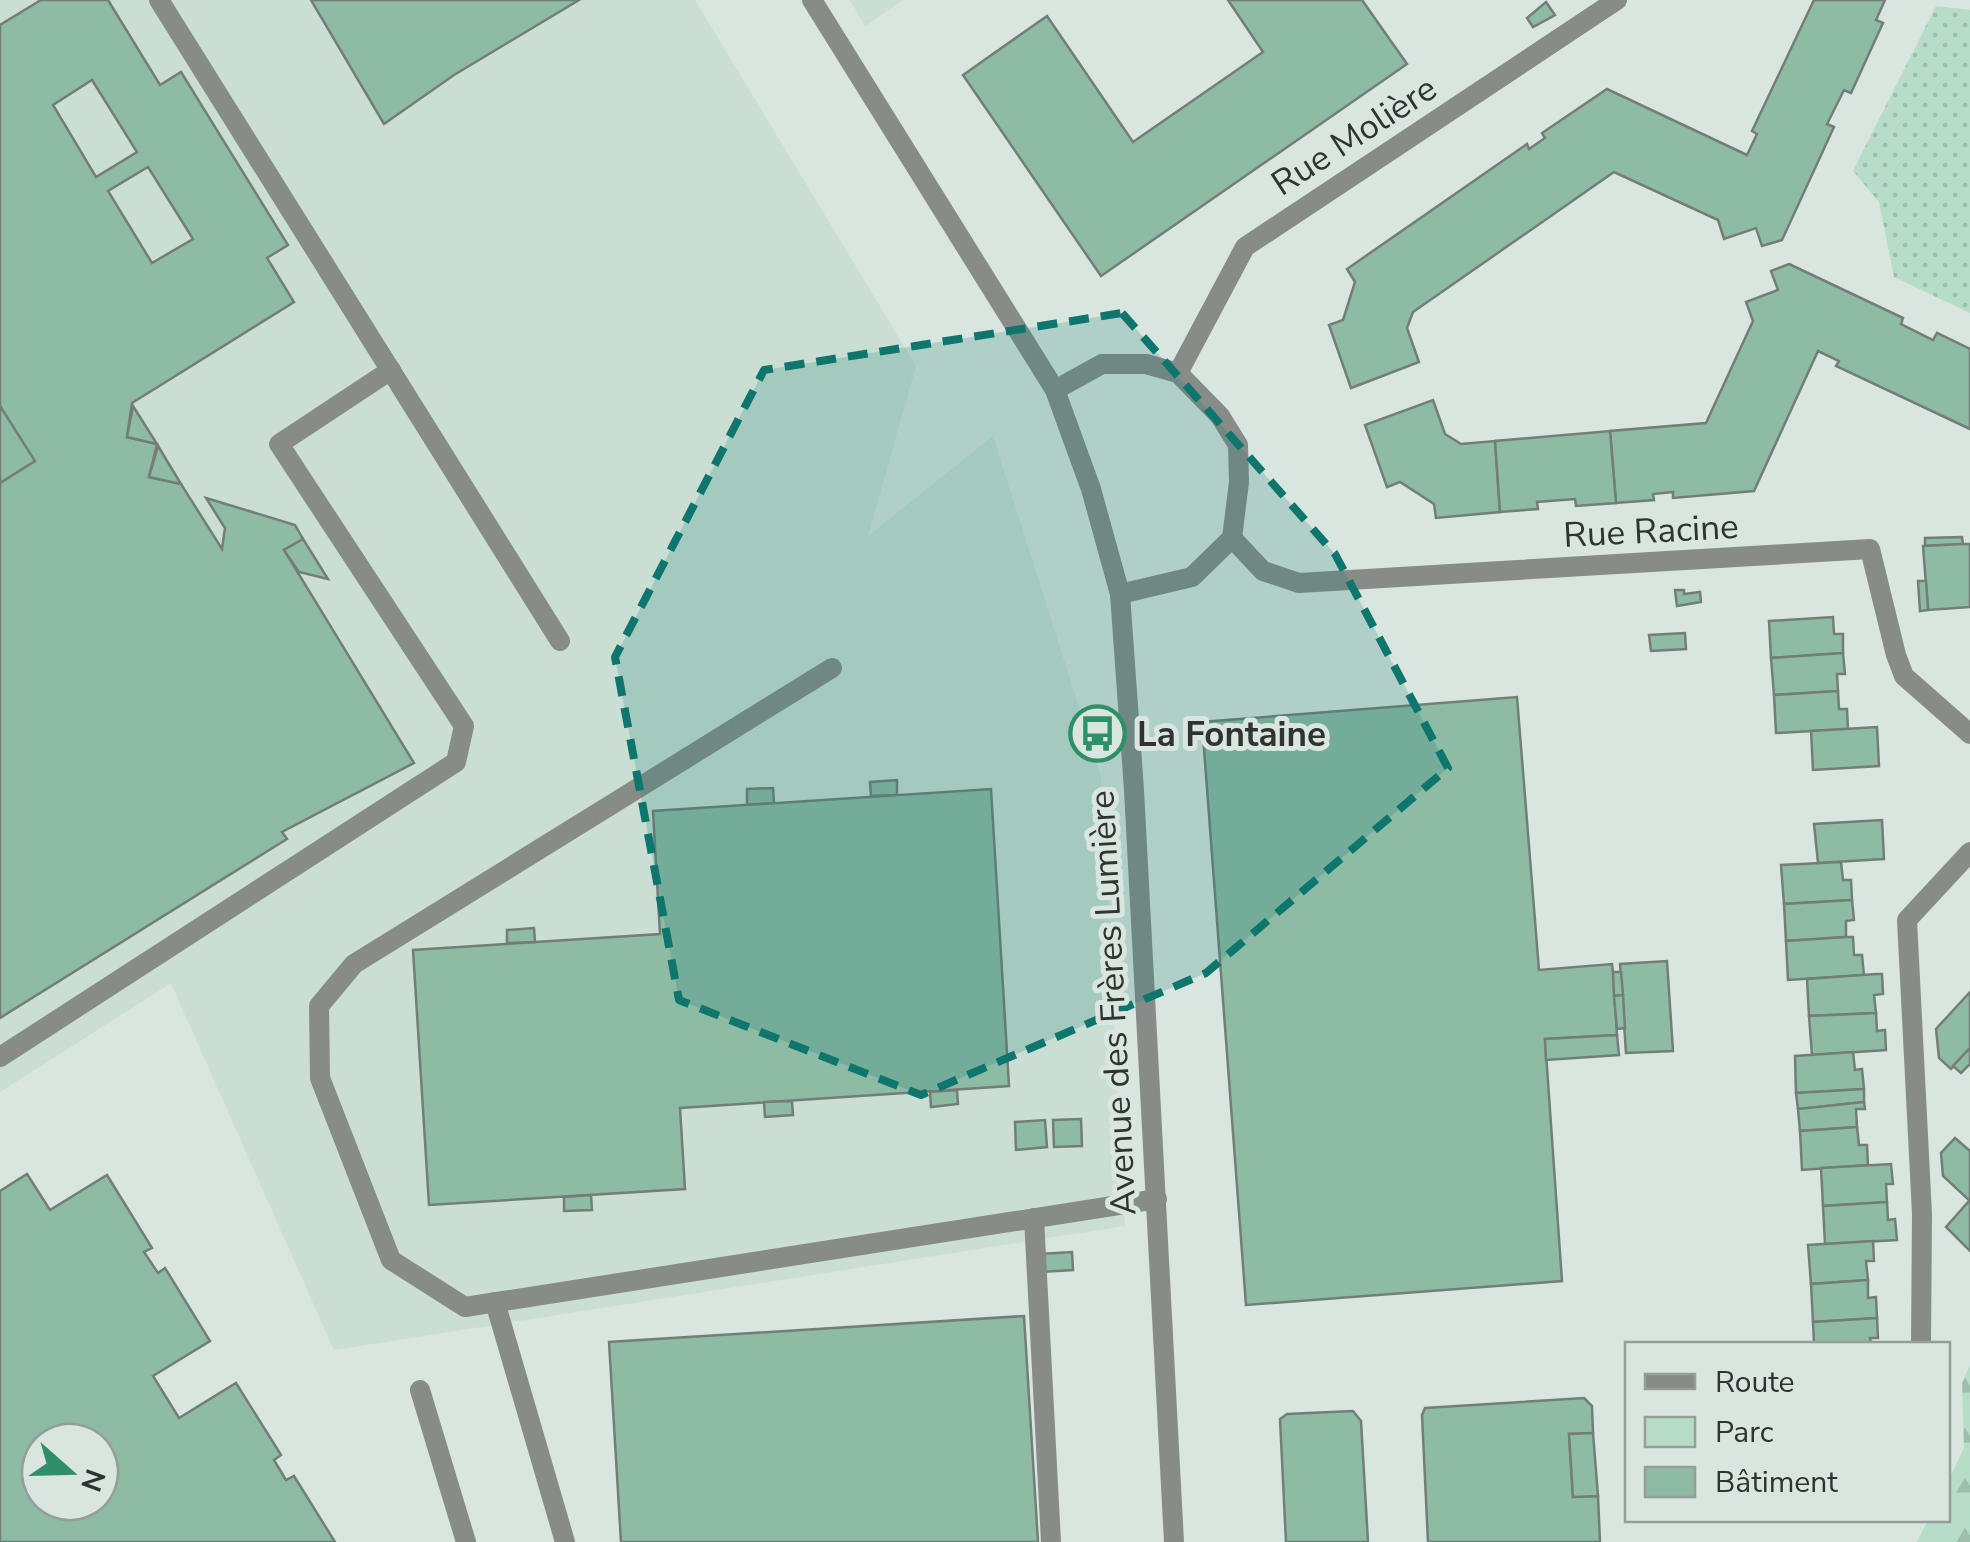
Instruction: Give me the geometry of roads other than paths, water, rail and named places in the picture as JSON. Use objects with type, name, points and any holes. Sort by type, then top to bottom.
[{"type":"street","points":[[159,0],[560,641]]},
{"type":"street","name":"Avenue des Frères Lumière","points":[[812,0],[1055,390],[1090,489],[1120,594],[1174,1542]]},
{"type":"street","name":"Rue Molière","points":[[1178,373],[1245,247],[1617,0]]},
{"type":"street","points":[[1055,390],[1102,364],[1146,364],[1178,373],[1220,416],[1238,445],[1239,482],[1232,538],[1192,578],[1120,594]]},
{"type":"street","points":[[0,1056],[456,762],[464,726],[279,444],[391,370]]},
{"type":"street","name":"Rue Racine","points":[[1232,538],[1263,570],[1299,583],[1870,549],[1904,676],[1970,734]]},
{"type":"street","points":[[832,668],[354,964],[319,1006],[320,1078],[392,1260],[465,1306],[1156,1199]]},
{"type":"street","points":[[1921,1342],[1922,1214],[1907,920],[1970,852]]},
{"type":"street","points":[[1034,1218],[1052,1542]]},
{"type":"street","points":[[495,1302],[564,1542]]},
{"type":"street","points":[[420,1390],[466,1542]]},
{"type":"place","name":"La Fontaine","points":[[1098,734]]}]
